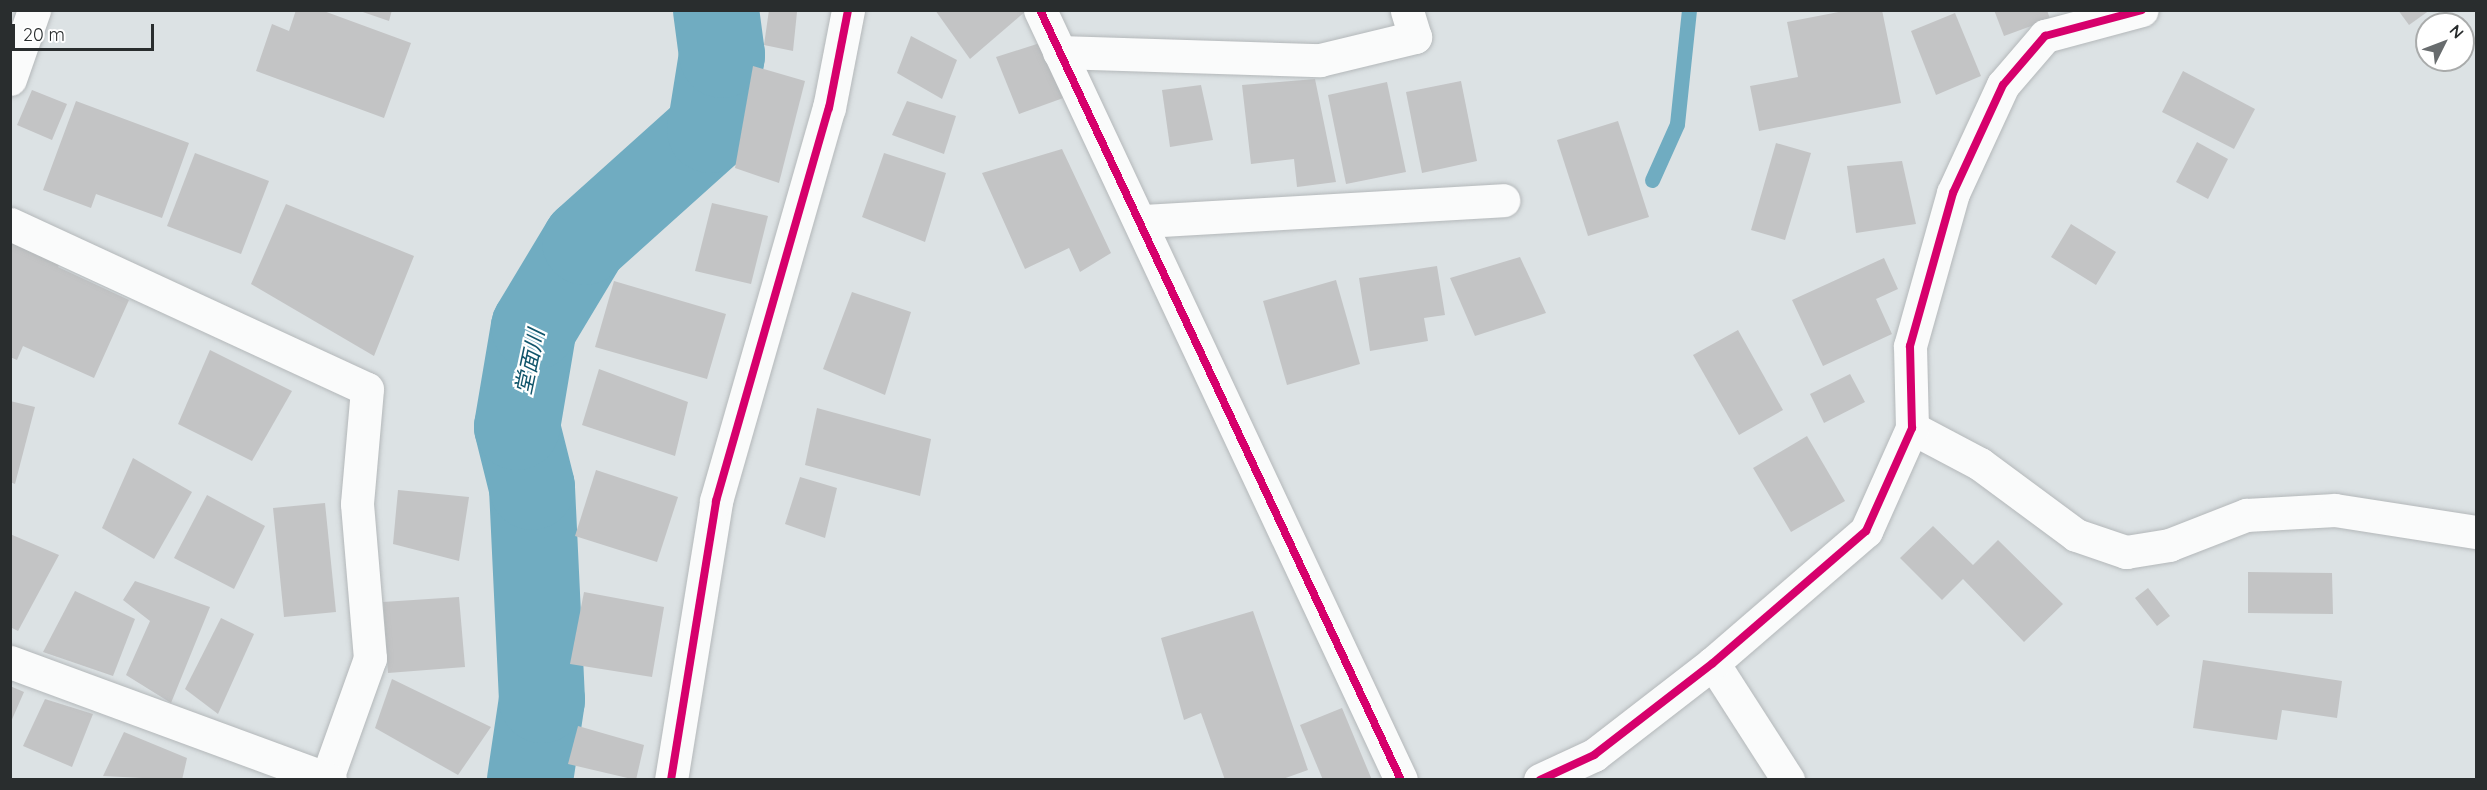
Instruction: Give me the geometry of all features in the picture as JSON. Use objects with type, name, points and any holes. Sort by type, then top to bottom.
[{"type":"street","points":[[10,79],[34,10]]},
{"type":"street","points":[[671,780],[716,501],[829,108],[848,10]]},
{"type":"street","points":[[1040,10],[1143,221],[1401,780]]},
{"type":"street","points":[[1059,52],[1320,60],[1415,37],[1407,10]]},
{"type":"street","points":[[1540,780],[1594,755],[1713,663],[1866,531],[1912,428],[1910,346],[1953,193],[2003,85],[2044,36],[2142,10]]},
{"type":"street","points":[[1143,221],[1503,200]]},
{"type":"street","points":[[10,224],[368,389],[357,504],[370,658],[329,779],[10,662]]},
{"type":"street","points":[[1912,428],[1980,464],[2076,535],[2126,552],[2169,545],[2246,515],[2335,510],[2476,532]]},
{"type":"street","points":[[1713,663],[1788,780]]},
{"type":"building","points":[[296,10],[321,10],[411,43],[384,118],[256,71],[272,24],[289,31]]},
{"type":"building","points":[[357,10],[392,10],[389,21]]},
{"type":"building","points":[[769,10],[797,12],[793,51],[764,45]]},
{"type":"building","points":[[935,10],[1027,10],[970,59]]},
{"type":"building","points":[[1849,10],[1882,10],[1901,103],[1759,131],[1750,86],[1798,77],[1787,22]]},
{"type":"building","points":[[1994,10],[2047,10],[2050,19],[2004,36]]},
{"type":"building","points":[[2398,10],[2430,10],[2415,12],[2415,21],[2409,25]]},
{"type":"building","points":[[1955,13],[1981,76],[1936,95],[1911,31]]},
{"type":"building","points":[[911,36],[957,60],[942,99],[897,73]]},
{"type":"building","points":[[1040,43],[1066,97],[1019,114],[996,57]]},
{"type":"building","points":[[753,66],[805,81],[779,183],[735,168]]},
{"type":"building","points":[[2183,71],[2255,109],[2234,149],[2162,112]]},
{"type":"building","points":[[1315,79],[1336,182],[1297,187],[1294,159],[1251,164],[1242,85]]},
{"type":"building","points":[[1461,81],[1477,161],[1422,173],[1406,92]]},
{"type":"building","points":[[1387,82],[1406,172],[1346,184],[1328,95]]},
{"type":"building","points":[[1201,85],[1213,140],[1170,147],[1162,90]]},
{"type":"building","points":[[32,90],[67,104],[52,140],[17,125]]},
{"type":"building","points":[[76,101],[189,143],[162,218],[96,194],[91,208],[43,190]]},
{"type":"building","points":[[907,101],[956,116],[944,154],[892,135]]},
{"type":"building","points":[[1618,121],[1649,217],[1588,236],[1557,140]]},
{"type":"building","points":[[2197,142],[2228,159],[2208,199],[2176,182]]},
{"type":"building","points":[[1776,143],[1811,153],[1785,240],[1751,230]]},
{"type":"building","points":[[1062,149],[1111,253],[1080,272],[1069,248],[1025,269],[982,173]]},
{"type":"building","points":[[195,153],[269,181],[241,254],[167,226]]},
{"type":"building","points":[[884,153],[946,173],[925,242],[862,217]]},
{"type":"building","points":[[1902,161],[1916,224],[1856,233],[1847,166]]},
{"type":"building","points":[[712,203],[768,216],[751,284],[695,271]]},
{"type":"building","points":[[286,204],[414,256],[374,356],[251,284]]},
{"type":"building","points":[[2071,224],[2116,252],[2096,285],[2051,257]]},
{"type":"building","points":[[10,226],[65,250],[58,267],[129,300],[94,378],[23,346],[17,360],[10,357]]},
{"type":"building","points":[[1520,257],[1546,313],[1475,336],[1450,278]]},
{"type":"building","points":[[1884,258],[1898,289],[1876,299],[1892,334],[1823,366],[1792,300]]},
{"type":"building","points":[[1437,266],[1445,315],[1424,318],[1428,341],[1370,351],[1359,278]]},
{"type":"building","points":[[1336,280],[1360,364],[1287,385],[1263,301]]},
{"type":"building","points":[[614,281],[726,314],[707,379],[595,347]]},
{"type":"building","points":[[852,292],[911,312],[885,395],[823,369]]},
{"type":"building","points":[[1738,330],[1783,410],[1739,435],[1693,355]]},
{"type":"building","points":[[210,350],[292,391],[252,461],[178,424]]},
{"type":"building","points":[[599,369],[688,402],[675,456],[582,425]]},
{"type":"building","points":[[1850,374],[1865,402],[1824,423],[1810,394]]},
{"type":"building","points":[[10,401],[35,407],[15,484],[10,482]]},
{"type":"building","points":[[817,408],[931,439],[920,496],[805,465]]},
{"type":"building","points":[[1807,436],[1845,501],[1791,532],[1753,468]]},
{"type":"building","points":[[133,458],[192,492],[154,559],[102,528]]},
{"type":"building","points":[[596,470],[678,497],[657,562],[575,536]]},
{"type":"building","points":[[800,477],[837,488],[825,538],[785,524]]},
{"type":"building","points":[[398,490],[469,497],[459,561],[393,544]]},
{"type":"building","points":[[207,495],[265,526],[234,589],[174,558]]},
{"type":"building","points":[[325,503],[336,612],[284,617],[273,508]]},
{"type":"building","points":[[1933,526],[1973,565],[1998,540],[2063,604],[2024,642],[1963,579],[1942,600],[1900,558]]},
{"type":"building","points":[[10,534],[59,555],[18,631],[10,627]]},
{"type":"building","points":[[2248,572],[2332,573],[2333,614],[2248,613]]},
{"type":"building","points":[[135,581],[210,607],[171,703],[126,675],[150,621],[123,600]]},
{"type":"building","points":[[2148,588],[2170,616],[2157,626],[2135,598]]},
{"type":"building","points":[[75,591],[135,619],[113,676],[43,652]]},
{"type":"building","points":[[584,592],[664,607],[652,677],[570,664]]},
{"type":"building","points":[[459,597],[465,667],[388,673],[383,602]]},
{"type":"building","points":[[1253,611],[1308,770],[1280,780],[1225,780],[1201,713],[1184,720],[1161,638]]},
{"type":"building","points":[[221,618],[254,634],[218,714],[185,689]]},
{"type":"building","points":[[2203,660],[2342,681],[2337,718],[2282,710],[2277,740],[2193,728]]},
{"type":"building","points":[[392,679],[491,727],[458,775],[375,728]]},
{"type":"building","points":[[10,686],[24,692],[10,724]]},
{"type":"building","points":[[45,699],[93,714],[72,767],[23,746]]},
{"type":"building","points":[[1342,708],[1372,780],[1323,780],[1300,725]]},
{"type":"building","points":[[578,726],[644,745],[636,780],[568,764]]},
{"type":"building","points":[[124,732],[187,758],[182,780],[103,776]]},
{"type":"waterway","name":"堂面川","points":[[530,780],[542,700],[532,487],[517,427],[534,327],[585,242],[710,130],[722,55],[716,10]]},
{"type":"waterway","points":[[1652,180],[1677,124],[1689,10]]},
{"type":"cycle path","points":[[671,780],[716,501],[829,108],[848,10]]},
{"type":"cycle path","points":[[1040,10],[1401,780]]},
{"type":"cycle path","points":[[1540,780],[1594,755],[1713,663],[1866,531],[1912,428],[1910,346],[1953,193],[2003,85],[2045,36],[2142,10]]}]
